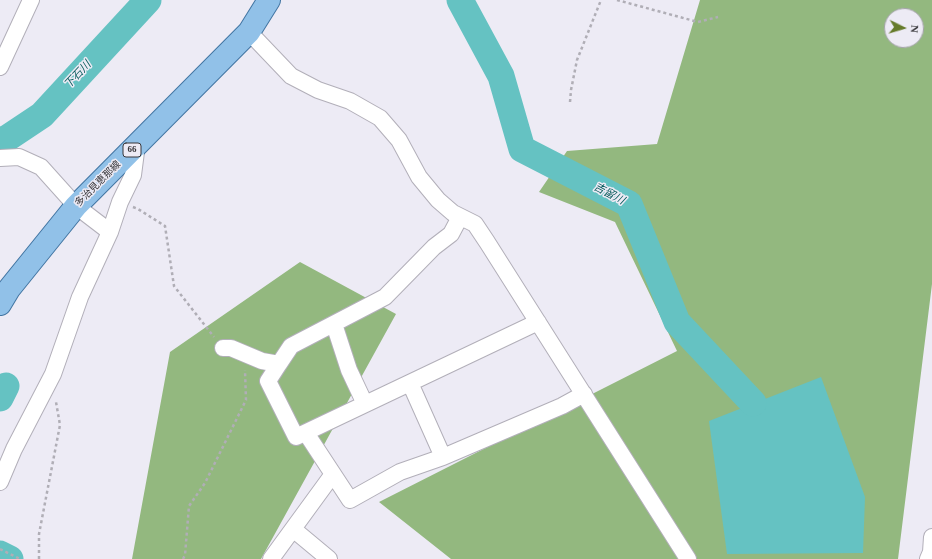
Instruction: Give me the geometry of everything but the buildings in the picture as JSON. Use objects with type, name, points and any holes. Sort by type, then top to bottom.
[{"type":"main road","name":"多治見恵那線","points":[[0,304],[9,289],[76,206],[250,32],[269,0]]},
{"type":"street","points":[[0,66],[31,0]]},
{"type":"street","points":[[250,32],[291,76],[318,90],[350,100],[380,118],[399,140],[419,177],[438,200],[453,213],[475,224],[688,559]]},
{"type":"street","points":[[0,482],[14,449],[53,374],[80,297],[110,232],[120,202],[133,175],[137,144]]},
{"type":"street","points":[[0,158],[19,157],[41,167],[76,206],[110,232]]},
{"type":"street","points":[[460,217],[451,234],[434,247],[385,297],[291,346],[268,381],[296,438],[538,322]]},
{"type":"street","points":[[334,324],[349,370],[365,404]]},
{"type":"street","points":[[223,348],[231,348],[262,361],[279,364]]},
{"type":"street","points":[[410,383],[442,457]]},
{"type":"street","points":[[306,433],[350,500],[400,472],[442,457],[562,406],[584,394]]},
{"type":"street","points":[[271,559],[333,474]]},
{"type":"street","points":[[293,529],[329,559]]},
{"type":"street","points":[[928,559],[931,552],[932,537]]},
{"type":"path","points":[[570,102],[571,90],[578,60],[601,0]]},
{"type":"path","points":[[617,0],[698,22],[718,17]]},
{"type":"path","points":[[127,204],[165,226],[174,286],[223,348]]},
{"type":"path","points":[[184,559],[189,506],[205,483],[246,400],[245,367]]},
{"type":"path","points":[[39,559],[39,534],[60,424],[53,374]]},
{"type":"path","points":[[0,549],[20,559]]},
{"type":"green space","points":[[700,0],[932,0],[932,284],[898,559],[451,559],[379,502],[677,351],[615,222],[539,192],[567,151],[657,144]]},
{"type":"green space","points":[[300,262],[396,314],[261,559],[132,559],[170,352]]},
{"type":"water","points":[[821,377],[865,497],[863,553],[727,554],[709,421]]},
{"type":"waterway","name":"下石川","points":[[0,140],[6,139],[42,115],[148,0]]},
{"type":"waterway","name":"吉留川","points":[[460,0],[501,76],[522,149],[629,204],[677,322],[753,403]]},
{"type":"waterway","points":[[0,398],[6,386]]},
{"type":"waterway","points":[[0,554],[10,559]]}]
